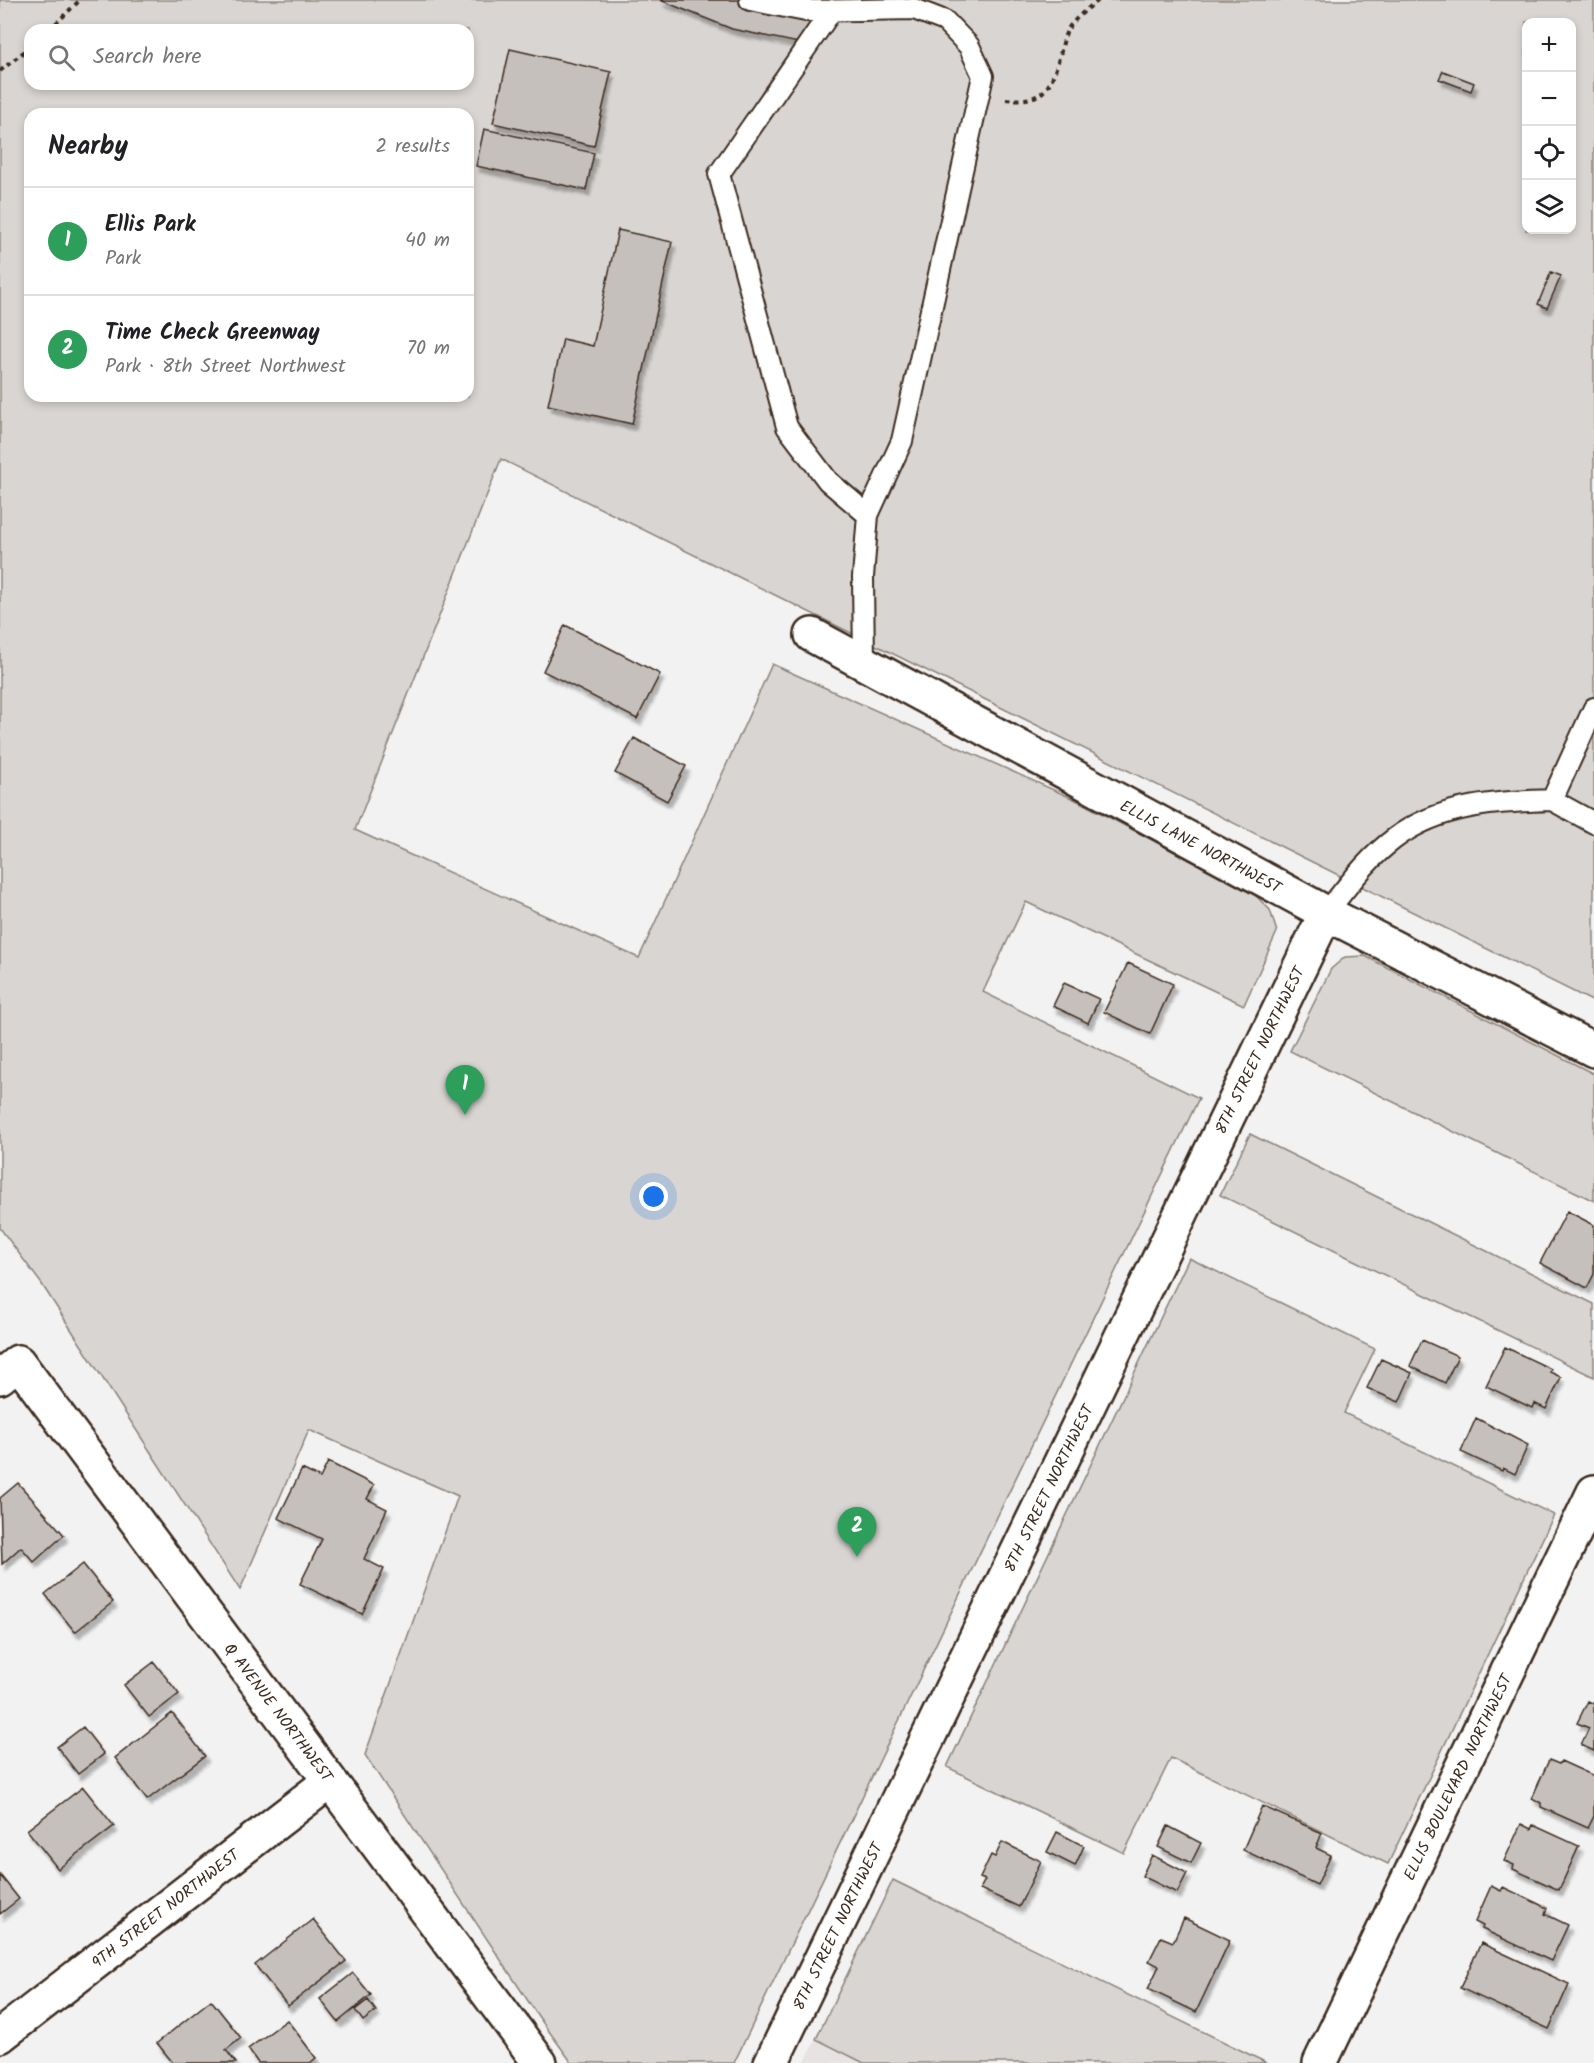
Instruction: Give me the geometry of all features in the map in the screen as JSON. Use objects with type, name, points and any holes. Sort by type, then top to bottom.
[{"type":"street","name":"ELLIS LANE NORTHWEST","points":[[812,635],[1326,913],[1594,1050]]},
{"type":"street","name":"8TH STREET NORTHWEST","points":[[771,2063],[1326,913]]},
{"type":"street","name":"Q AVENUE NORTHWEST","points":[[9,1369],[330,1781],[540,2063]]},
{"type":"street","name":"ELLIS BOULEVARD NORTHWEST","points":[[1320,2063],[1594,1492]]},
{"type":"street","name":"9TH STREET NORTHWEST","points":[[0,2036],[330,1781]]},
{"type":"lane","points":[[750,0],[806,11],[914,9],[945,21],[969,46],[983,76],[902,441],[868,515],[862,577],[864,664]]},
{"type":"lane","points":[[832,10],[719,174],[787,426],[828,481],[868,515]]},
{"type":"lane","points":[[1552,800],[1594,708]]},
{"type":"lane","points":[[1326,913],[1371,859],[1395,837],[1441,814],[1491,802],[1552,800],[1594,823]]},
{"type":"path","points":[[55,24],[80,0]]},
{"type":"path","points":[[978,97],[1028,101],[1039,97],[1046,88],[1059,60],[1067,30],[1099,0]]},
{"type":"path","points":[[0,70],[24,52]]},
{"type":"shaded area","points":[[0,0],[1594,0],[1594,1002],[501,459],[355,830],[639,958],[772,664],[1076,800],[1253,893],[1270,910],[1277,932],[1244,1005],[1026,902],[983,992],[1199,1098],[734,2063],[572,2063],[538,2016],[365,1755],[458,1496],[309,1430],[240,1590],[41,1283],[0,1228]]},
{"type":"shaded area","points":[[1365,956],[1594,1074],[1594,1201],[1290,1051],[1331,969],[1345,957]]},
{"type":"shaded area","points":[[1250,1134],[1594,1304],[1594,1377],[1220,1195]]},
{"type":"shaded area","points":[[1189,1258],[1375,1349],[1344,1413],[1554,1515],[1388,1864],[1171,1758],[1124,1853],[947,1767]]},
{"type":"shaded area","points":[[893,1880],[1267,2063],[864,2063],[816,2039]]},
{"type":"shaded area","points":[[816,2039],[864,2063],[804,2063]]},
{"type":"building","points":[[660,0],[750,0],[832,10],[808,45],[732,29]]},
{"type":"building","points":[[510,49],[611,72],[594,146],[493,123]]},
{"type":"building","points":[[1443,71],[1474,83],[1471,91],[1439,79]]},
{"type":"building","points":[[484,129],[594,153],[586,190],[476,166]]},
{"type":"building","points":[[618,230],[672,242],[632,424],[548,405],[563,339],[593,346]]},
{"type":"building","points":[[1551,272],[1561,276],[1547,308],[1538,304]]},
{"type":"building","points":[[565,625],[660,674],[637,719],[543,671]]},
{"type":"building","points":[[634,738],[686,766],[667,801],[615,773]]},
{"type":"building","points":[[1128,963],[1173,984],[1150,1034],[1104,1012]]},
{"type":"building","points":[[1064,983],[1099,999],[1088,1023],[1053,1006]]},
{"type":"building","points":[[1567,1211],[1594,1225],[1594,1274],[1587,1288],[1540,1263]]},
{"type":"building","points":[[1422,1340],[1458,1356],[1445,1383],[1410,1366]]},
{"type":"building","points":[[1505,1347],[1551,1369],[1550,1372],[1561,1377],[1546,1409],[1534,1403],[1532,1408],[1486,1386]]},
{"type":"building","points":[[1381,1359],[1412,1373],[1399,1402],[1367,1388]]},
{"type":"building","points":[[1476,1418],[1528,1445],[1515,1474],[1503,1468],[1502,1471],[1461,1452]]},
{"type":"building","points":[[328,1462],[374,1485],[367,1499],[387,1509],[364,1559],[384,1569],[362,1614],[300,1584],[322,1539],[278,1518],[302,1469],[320,1478]]},
{"type":"building","points":[[18,1483],[64,1535],[34,1562],[21,1547],[2,1564],[0,1498]]},
{"type":"building","points":[[83,1564],[113,1602],[75,1632],[45,1594]]},
{"type":"building","points":[[154,1662],[179,1694],[149,1717],[124,1685]]},
{"type":"building","points":[[1588,1701],[1594,1704],[1594,1751],[1581,1745],[1589,1728],[1577,1723]]},
{"type":"building","points":[[172,1713],[205,1756],[147,1800],[115,1758]]},
{"type":"building","points":[[83,1727],[104,1754],[78,1774],[57,1747]]},
{"type":"building","points":[[1549,1760],[1559,1764],[1561,1761],[1594,1776],[1594,1816],[1588,1828],[1541,1807],[1541,1803],[1532,1798]]},
{"type":"building","points":[[83,1787],[114,1826],[58,1869],[27,1830]]},
{"type":"building","points":[[1262,1806],[1322,1833],[1316,1848],[1331,1855],[1317,1885],[1243,1850]]},
{"type":"building","points":[[1521,1824],[1531,1829],[1533,1825],[1579,1846],[1559,1890],[1513,1869],[1514,1865],[1504,1861]]},
{"type":"building","points":[[1168,1826],[1201,1843],[1191,1863],[1158,1847]]},
{"type":"building","points":[[1057,1832],[1084,1846],[1075,1866],[1047,1852]]},
{"type":"building","points":[[1002,1842],[1041,1861],[1019,1907],[980,1889],[985,1880],[980,1878],[991,1855],[995,1857]]},
{"type":"building","points":[[1152,1855],[1187,1873],[1177,1893],[1142,1876]]},
{"type":"building","points":[[0,1875],[19,1899],[0,1914]]},
{"type":"building","points":[[1491,1886],[1501,1891],[1503,1887],[1547,1908],[1545,1914],[1568,1925],[1551,1961],[1482,1929],[1483,1926],[1475,1922]]},
{"type":"building","points":[[1184,1918],[1230,1940],[1196,2012],[1148,1989],[1159,1966],[1149,1961],[1161,1937],[1173,1942]]},
{"type":"building","points":[[313,1919],[346,1961],[288,2006],[255,1965]]},
{"type":"building","points":[[1481,1943],[1569,1984],[1549,2029],[1460,1988]]},
{"type":"building","points":[[353,1973],[371,1995],[338,2022],[320,1999]]},
{"type":"building","points":[[211,2000],[241,2038],[226,2050],[236,2063],[173,2063],[157,2043]]},
{"type":"building","points":[[368,2000],[376,2011],[363,2021],[355,2010]]},
{"type":"building","points":[[287,2020],[316,2058],[310,2063],[258,2063],[248,2049]]},
{"type":"place","name":"Ellis Park","points":[[465,1115]]},
{"type":"place","name":"Time Check Greenway","points":[[857,1557]]}]
